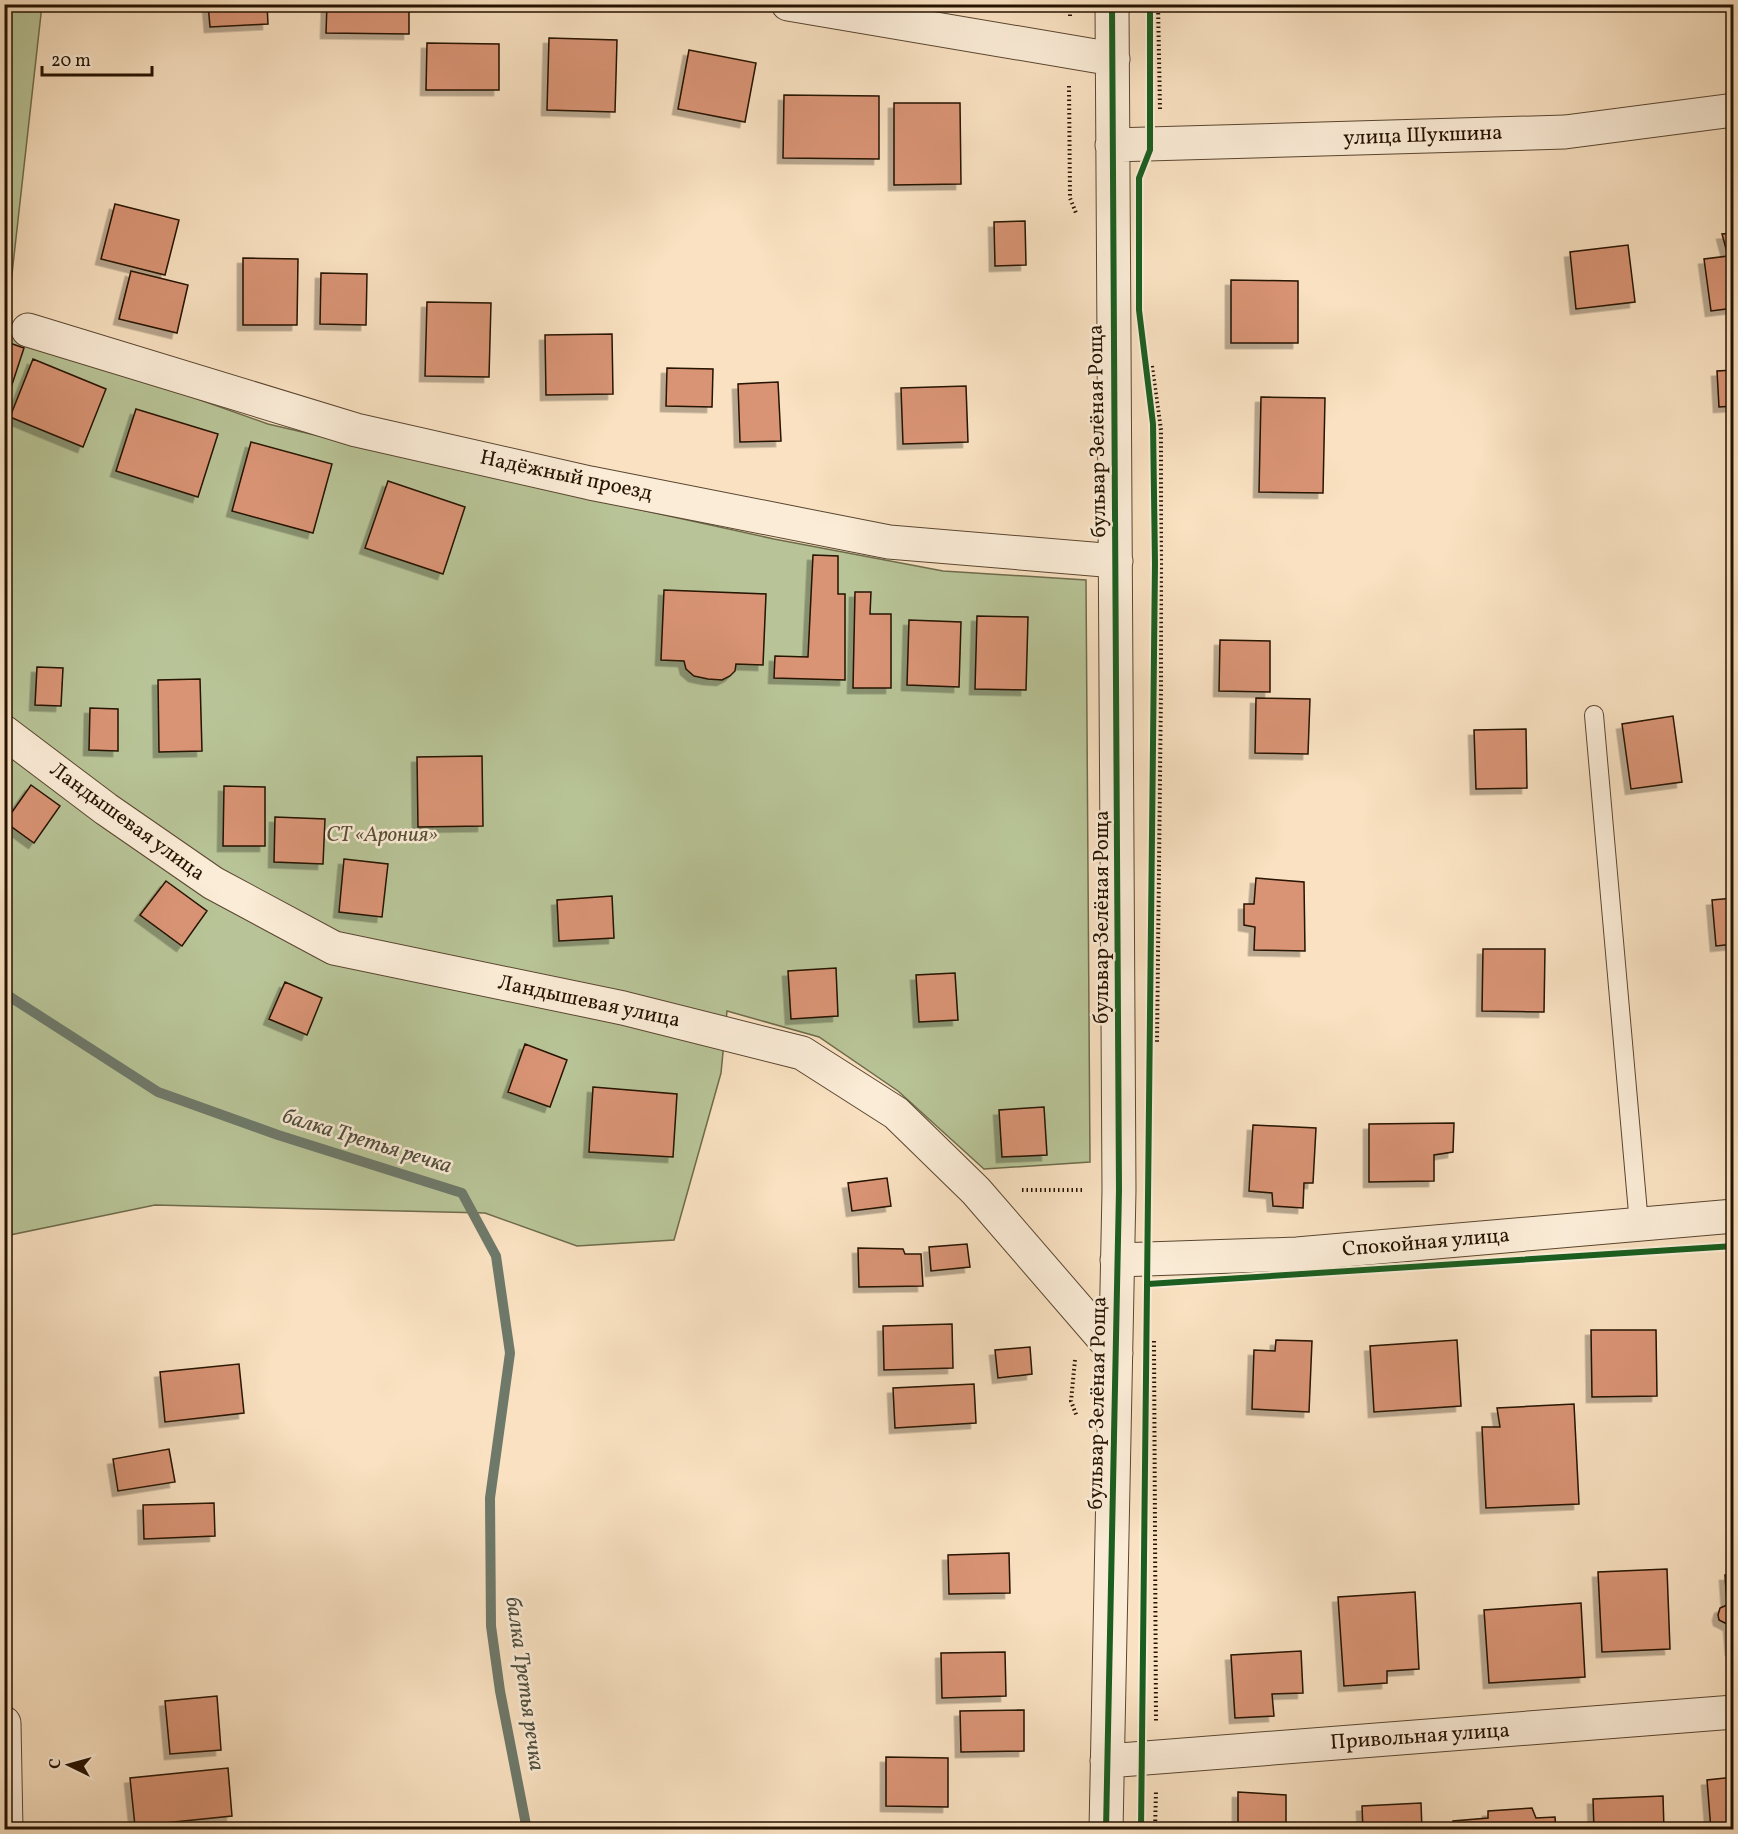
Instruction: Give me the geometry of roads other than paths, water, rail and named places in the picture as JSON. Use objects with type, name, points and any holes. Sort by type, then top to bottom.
[{"type":"street","points":[[788,4],[1113,58]]},
{"type":"street","name":"бульвар Зелёная Роща","points":[[1106,1830],[1119,1190],[1112,4]]},
{"type":"street","name":"улица Шукшина","points":[[1112,146],[1565,132],[1734,110]]},
{"type":"street","name":"Надёжный проезд","points":[[28,330],[356,430],[590,483],[889,542],[1116,561]]},
{"type":"street","name":"Ландышевая улица","points":[[4,732],[106,809],[213,883],[334,948],[623,1008],[802,1053],[896,1113],[976,1191],[1116,1353]]},
{"type":"street","name":"Спокойная улица","points":[[1118,1260],[1297,1254],[1734,1216]]},
{"type":"street","name":"Привольная улица","points":[[1107,1761],[1734,1712]]},
{"type":"street","points":[[4,1723],[6,1830]]},
{"type":"lane","points":[[1594,715],[1639,1224]]},
{"type":"waterway","name":"балка Третья речка","points":[[4,993],[158,1092],[278,1135],[462,1193],[496,1256],[510,1353],[490,1498],[491,1626],[500,1691],[527,1830]]},
{"type":"park label","name":"СТ «Арония»","points":[[382,835]]}]
